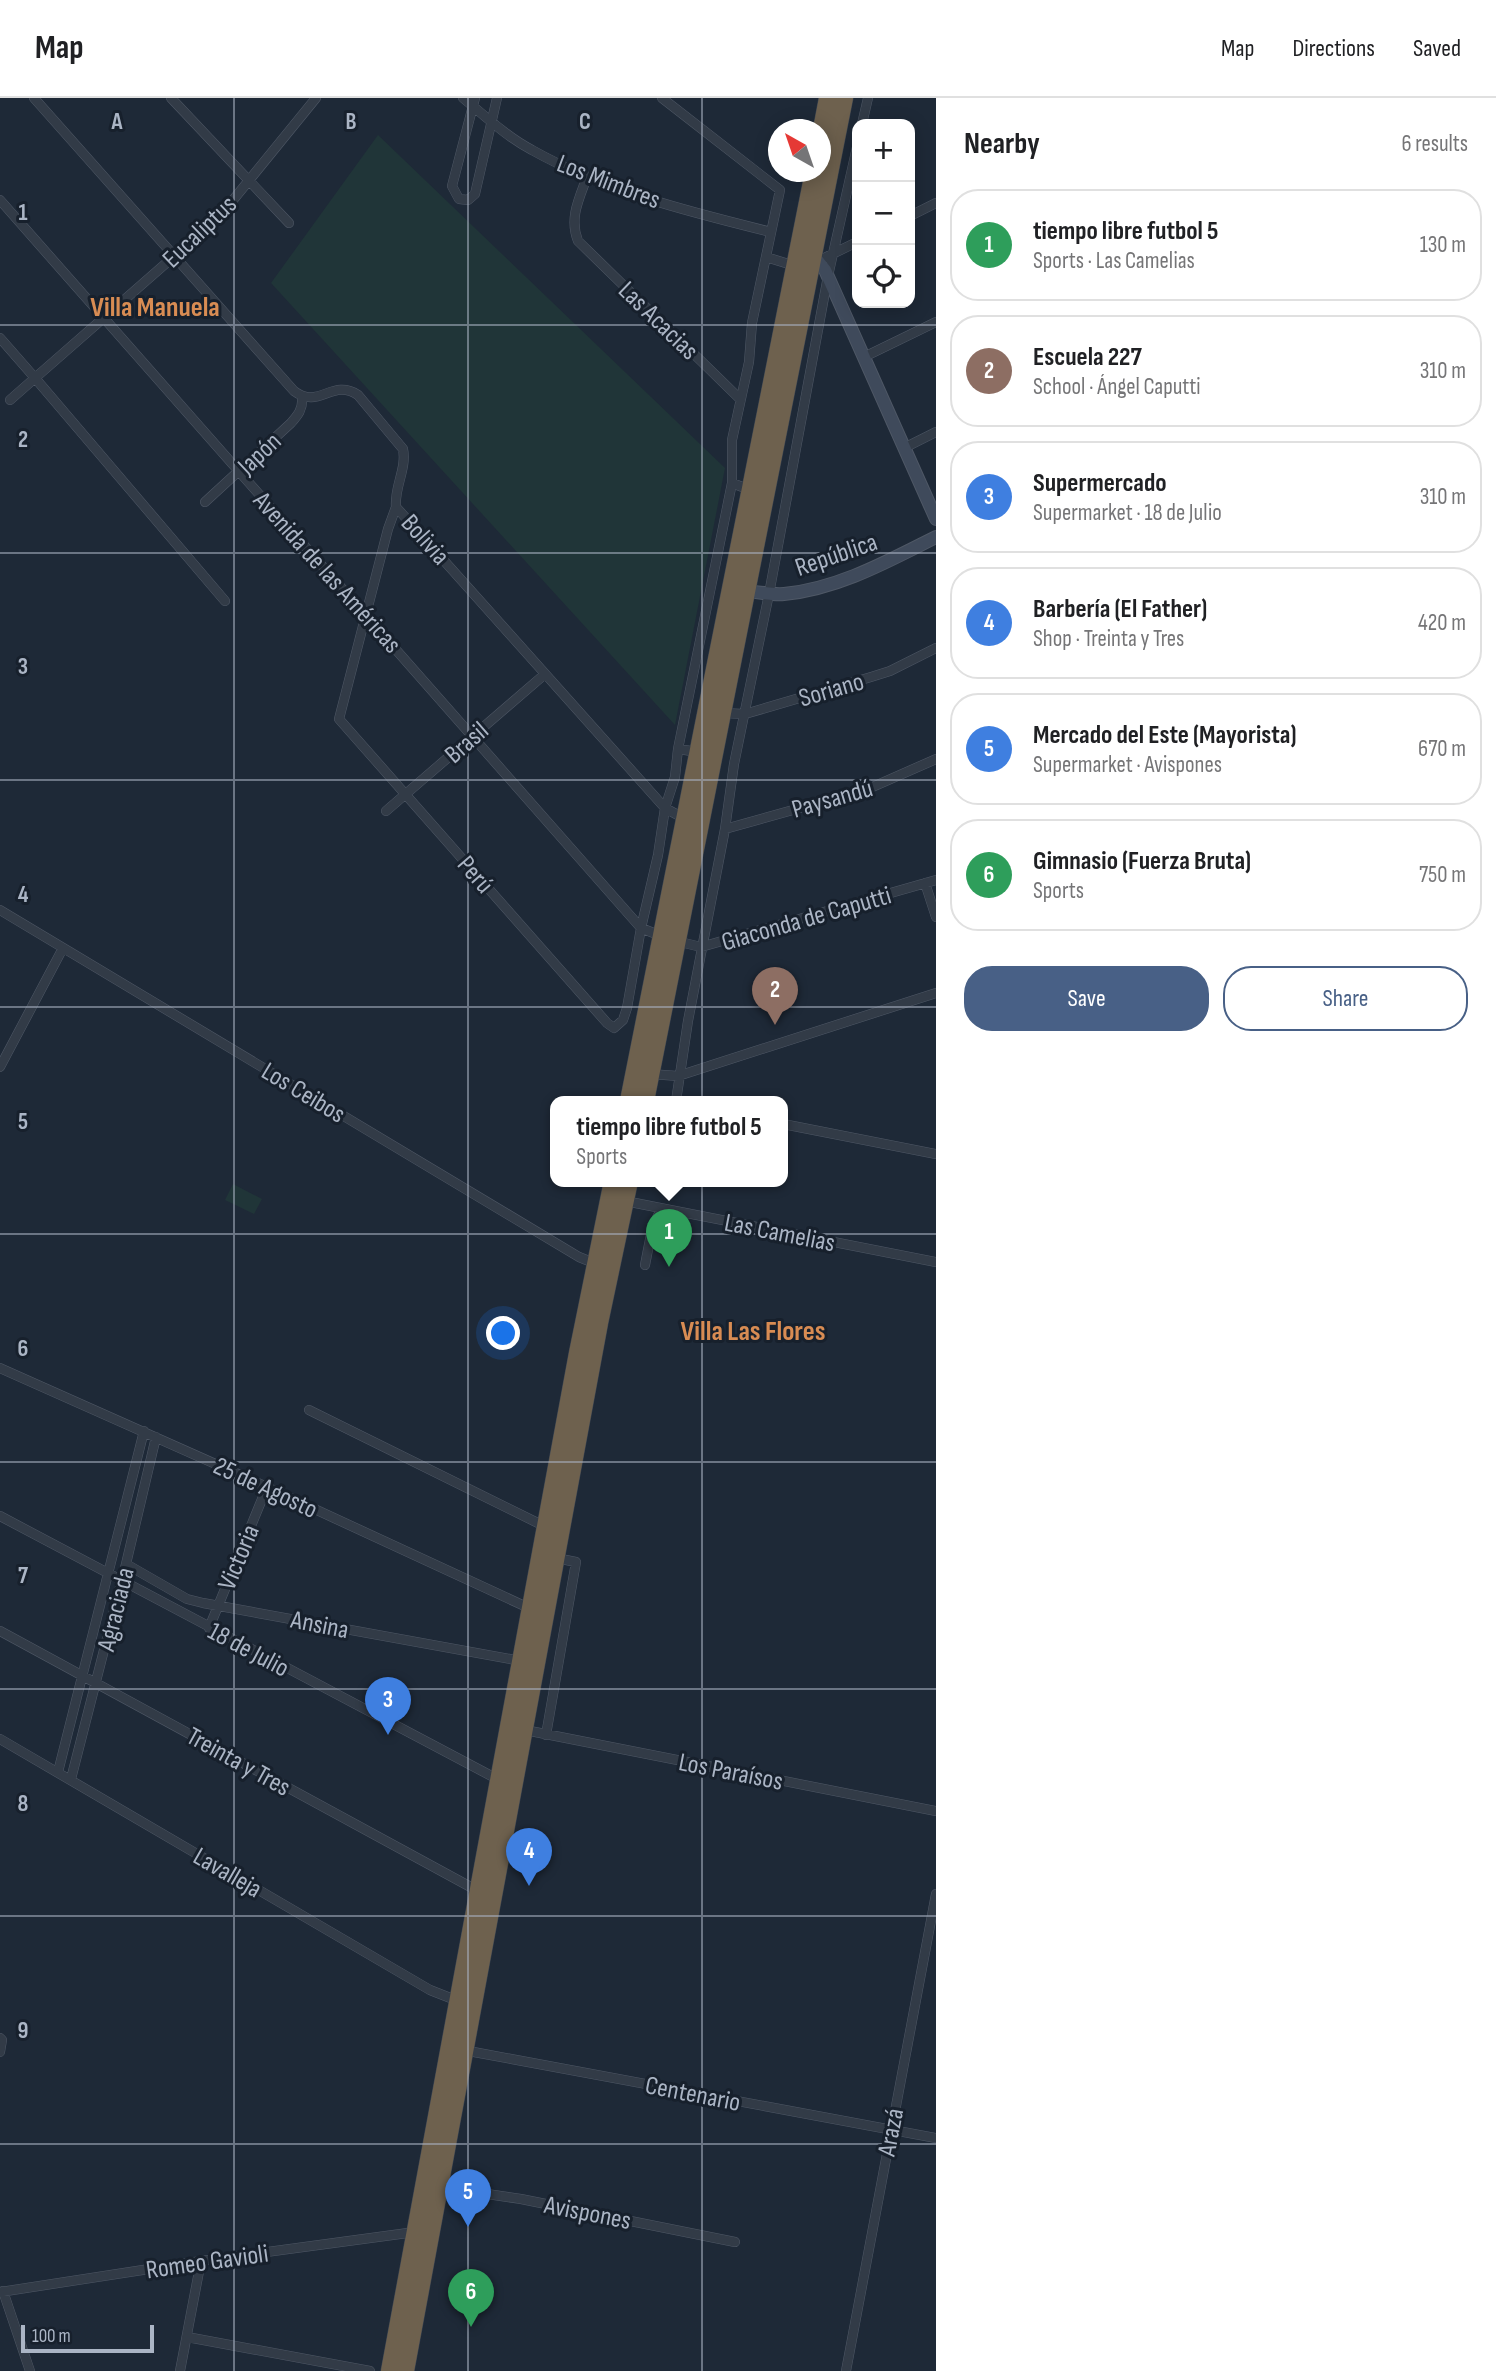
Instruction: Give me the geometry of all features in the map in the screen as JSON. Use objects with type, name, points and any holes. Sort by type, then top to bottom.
[{"type":"highway","points":[[825,119],[828,98]]},
{"type":"highway","points":[[669,939],[685,819],[750,490],[844,98]]},
{"type":"highway","points":[[631,1096],[642,1072],[669,939],[722,713],[798,337],[813,182]]},
{"type":"highway","points":[[642,1072],[644,1096]]},
{"type":"highway","points":[[390,2371],[415,2232],[525,1730],[603,1266],[611,1187]]},
{"type":"highway","points":[[405,2371],[440,2187],[457,2049],[458,2001],[546,1527],[603,1266],[628,1187]]},
{"type":"street","points":[[34,98],[302,398]]},
{"type":"street","name":"Eucaliptus","points":[[10,400],[220,216],[316,98]]},
{"type":"street","name":"Los Mimbres","points":[[463,98],[473,102],[491,121],[530,149],[587,177],[691,212],[771,232]]},
{"type":"street","points":[[473,102],[452,186],[459,199],[468,200],[475,194],[497,98]]},
{"type":"street","points":[[641,928],[658,855],[665,808],[675,777],[678,749],[732,483],[732,440],[749,362],[752,323],[780,190],[662,98]]},
{"type":"street","points":[[863,119],[868,98]]},
{"type":"street","points":[[175,99],[289,223]]},
{"type":"street","points":[[678,1096],[678,1076],[725,829],[734,764],[769,594],[828,276],[852,169]]},
{"type":"street","name":"Las Acacias","points":[[587,177],[574,216],[573,228],[578,241],[740,399]]},
{"type":"street","name":"Avenida de las Américas","points":[[0,200],[641,928],[669,939]]},
{"type":"street","points":[[915,214],[936,203]]},
{"type":"street","points":[[766,257],[806,258],[833,254],[852,244]]},
{"type":"street","points":[[806,258],[828,276],[936,519]]},
{"type":"street","points":[[864,357],[936,322]]},
{"type":"street","points":[[798,337],[816,341]]},
{"type":"street","points":[[0,338],[225,601]]},
{"type":"street","name":"Bolivia","points":[[302,398],[317,398],[332,390],[341,389],[351,390],[358,395],[403,449],[405,459],[395,496],[396,507],[665,808],[685,819]]},
{"type":"street","name":"Japón","points":[[205,502],[299,415],[302,398]]},
{"type":"street","points":[[784,404],[803,407]]},
{"type":"street","points":[[904,448],[936,432]]},
{"type":"street","points":[[732,483],[750,490]]},
{"type":"street","points":[[366,615],[396,507]]},
{"type":"street","name":"República","points":[[746,591],[783,594],[814,588],[865,572],[936,537]]},
{"type":"street","name":"Perú","points":[[366,615],[339,719],[614,1028],[623,1020],[627,1008],[641,928]]},
{"type":"street","name":"Soriano","points":[[722,713],[745,714],[880,674],[936,648]]},
{"type":"street","name":"Brasil","points":[[386,811],[545,674]]},
{"type":"street","points":[[678,749],[698,752]]},
{"type":"street","name":"Paysandú","points":[[725,829],[868,789],[936,759]]},
{"type":"street","name":"Giaconda de Caputti","points":[[669,939],[701,947],[936,880]]},
{"type":"street","points":[[925,883],[936,917]]},
{"type":"street","name":"Los Ceibos","points":[[0,910],[579,1257],[603,1266]]},
{"type":"street","points":[[0,1067],[63,948]]},
{"type":"street","points":[[642,1072],[678,1076],[936,993]]},
{"type":"street","points":[[788,1125],[936,1154]]},
{"type":"street","name":"Las Camelias","points":[[625,1201],[936,1262]]},
{"type":"street","points":[[645,1265],[652,1229],[661,1209]]},
{"type":"street","name":"25 de Agosto","points":[[0,1368],[144,1431],[531,1609]]},
{"type":"street","points":[[309,1410],[546,1527]]},
{"type":"street","name":"Agraciada","points":[[58,1772],[144,1431]]},
{"type":"street","name":"Agraciada","points":[[71,1779],[156,1437]]},
{"type":"street","name":"Victoria","points":[[209,1628],[267,1487]]},
{"type":"street","name":"18 de Julio","points":[[0,1516],[499,1780]]},
{"type":"street","points":[[546,1735],[576,1562],[556,1558]]},
{"type":"street","name":"Ansina","points":[[126,1564],[187,1599],[521,1661]]},
{"type":"street","name":"Treinta y Tres","points":[[0,1631],[478,1891]]},
{"type":"street","name":"Los Paraísos","points":[[525,1730],[936,1811]]},
{"type":"street","name":"Lavalleja","points":[[0,1739],[430,1990],[458,2001]]},
{"type":"street","name":"Arazá","points":[[846,2371],[936,1894]]},
{"type":"street","points":[[0,2038],[0,2052]]},
{"type":"street","name":"Centenario","points":[[457,2049],[936,2138]]},
{"type":"street","name":"Avispones","points":[[440,2187],[521,2199],[735,2242]]},
{"type":"street","name":"Romeo Gavioli","points":[[1,2292],[415,2232]]},
{"type":"street","points":[[180,2371],[201,2261]]},
{"type":"street","points":[[1,2292],[30,2371]]},
{"type":"street","points":[[187,2337],[370,2371]]},
{"type":"green space","points":[[378,135],[725,468],[675,725],[271,283]]},
{"type":"green space","points":[[233,1184],[262,1199],[254,1214],[225,1200]]},
{"type":"place","name":"Escuela 227","points":[[775,1025]]},
{"type":"place","name":"tiempo libre futbol 5","points":[[669,1267]]},
{"type":"place","name":"Supermercado","points":[[388,1735]]},
{"type":"place","name":"Barbería (El Father)","points":[[529,1886]]},
{"type":"place","name":"Mercado del Este (Mayorista)","points":[[468,2227]]},
{"type":"place","name":"Gimnasio (Fuerza Bruta)","points":[[471,2327]]},
{"type":"district","name":"Villa Manuela","points":[[155,306]]},
{"type":"district","name":"Villa Las Flores","points":[[753,1330]]}]
